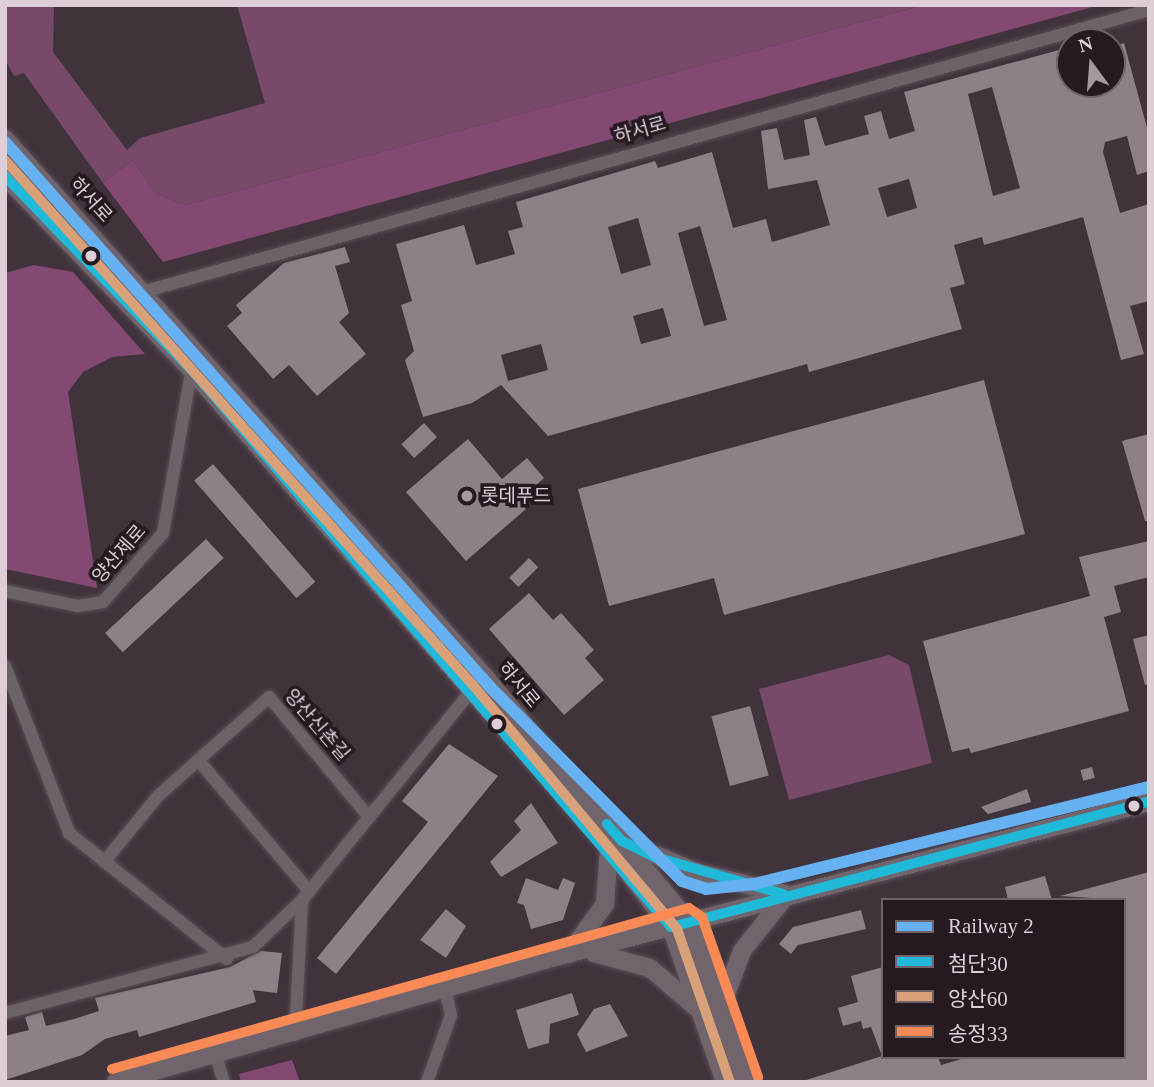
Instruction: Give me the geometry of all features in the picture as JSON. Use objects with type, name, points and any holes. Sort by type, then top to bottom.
[{"type":"main road","name":"하서로","points":[[5,139],[198,349],[484,676],[616,844],[671,927],[725,1082]]},
{"type":"main road","name":"하서로","points":[[5,176],[191,369],[470,692],[689,922],[745,1082]]},
{"type":"main road","points":[[116,1082],[215,1053],[295,1034],[569,954],[1149,802]]},
{"type":"main road","points":[[569,954],[605,904],[616,844],[696,872],[788,895]]},
{"type":"main road","points":[[720,1007],[741,951],[788,895]]},
{"type":"main road","points":[[569,954],[606,952],[650,968],[702,1013]]},
{"type":"street","name":"하서로","points":[[121,299],[1149,10]]},
{"type":"street","name":"양산제로","points":[[5,591],[78,607],[103,602],[163,533],[191,369],[198,349]]},
{"type":"street","points":[[5,666],[69,833],[227,959]]},
{"type":"street","points":[[5,1013],[227,959],[253,947],[305,896],[484,676]]},
{"type":"street","name":"양산신촌길","points":[[104,862],[158,796],[269,697],[369,817]]},
{"type":"street","points":[[198,760],[305,896],[295,1034]]},
{"type":"street","points":[[427,1082],[451,1016],[445,990]]},
{"type":"street","points":[[215,1053],[224,1082]]},
{"type":"shaded area","points":[[5,5],[54,5],[53,52],[127,150],[140,138],[265,103],[237,5],[924,5],[185,205],[156,194],[133,160],[103,183],[24,73],[14,76],[5,59]]},
{"type":"shaded area","points":[[924,5],[1100,5],[163,262],[103,183],[133,160],[156,194],[185,205]]},
{"type":"shaded area","points":[[34,265],[73,272],[145,354],[112,357],[83,372],[68,392],[97,588],[5,569],[5,273]]},
{"type":"shaded area","points":[[889,655],[909,665],[932,763],[789,800],[759,689]]},
{"type":"shaded area","points":[[292,1060],[300,1082],[241,1082],[239,1074]]},
{"type":"building","points":[[1126,50],[1149,135],[1149,171],[1137,175],[1127,136],[1105,142],[1103,152],[1120,213],[1149,204],[1149,301],[1130,306],[1144,354],[1121,360],[1083,217],[984,245],[982,237],[954,245],[965,284],[950,288],[962,329],[809,372],[807,364],[548,436],[501,385],[472,403],[423,417],[405,360],[414,351],[401,305],[412,301],[396,244],[464,225],[476,265],[515,254],[508,231],[523,227],[516,202],[655,161],[658,168],[712,152],[733,228],[766,219],[772,242],[830,225],[817,180],[768,189],[761,131],[777,128],[784,160],[810,155],[804,120],[816,117],[825,146],[869,134],[864,116],[881,111],[889,139],[915,131],[904,92],[1056,51],[1056,98],[1126,98]],"holes":[[[992,87],[1020,188],[993,196],[968,94]],[[909,179],[917,208],[887,217],[878,188]],[[638,218],[651,265],[621,274],[608,227]],[[700,226],[727,320],[704,326],[678,233]],[[663,308],[671,336],[641,344],[633,316]],[[541,344],[548,370],[508,381],[501,355]]]},
{"type":"building","points":[[345,247],[350,262],[335,266],[349,313],[339,322],[366,354],[317,396],[289,365],[273,379],[227,326],[242,313],[236,305],[284,263]]},
{"type":"building","points":[[984,380],[1025,534],[724,615],[714,578],[609,606],[578,489]]},
{"type":"building","points":[[424,423],[437,437],[414,458],[401,444]]},
{"type":"building","points":[[1149,434],[1149,521],[1145,521],[1122,441]]},
{"type":"building","name":"롯데푸드","points":[[468,439],[502,479],[527,458],[544,478],[519,500],[526,509],[466,561],[406,492]]},
{"type":"building","points":[[213,464],[315,582],[296,598],[194,480]]},
{"type":"building","points":[[206,539],[224,558],[123,652],[105,633]]},
{"type":"building","points":[[1149,541],[1149,577],[1114,586],[1121,612],[1104,617],[1129,711],[971,753],[969,748],[952,752],[923,641],[1090,596],[1079,557]]},
{"type":"building","points":[[529,558],[538,567],[518,587],[509,578]]},
{"type":"building","points":[[529,593],[553,620],[561,613],[594,650],[585,658],[604,680],[564,715],[489,629]]},
{"type":"building","points":[[1149,635],[1149,684],[1145,685],[1133,639]]},
{"type":"building","points":[[750,706],[769,776],[730,786],[711,716]]},
{"type":"building","points":[[449,744],[498,776],[336,974],[317,958],[428,822],[402,801]]},
{"type":"building","points":[[1092,767],[1095,778],[1083,781],[1080,770]]},
{"type":"building","points":[[1027,789],[1031,802],[988,814],[981,807]]},
{"type":"building","points":[[531,803],[558,843],[501,877],[490,862],[521,830],[514,821]]},
{"type":"building","points":[[1149,872],[1149,1082],[800,1082],[881,1056],[881,1059],[939,1059],[941,1065],[961,1059],[1126,1059],[1126,898],[1060,896]]},
{"type":"building","points":[[1045,876],[1051,898],[1008,898],[1005,887]]},
{"type":"building","points":[[526,878],[558,890],[563,878],[575,883],[563,920],[531,929],[524,905],[517,903]]},
{"type":"building","points":[[446,909],[466,926],[446,958],[420,940]]},
{"type":"building","points":[[861,910],[866,929],[798,945],[791,954],[779,944],[793,927]]},
{"type":"building","points":[[261,951],[282,953],[277,993],[253,990],[256,1002],[139,1037],[137,1030],[105,1039],[82,1055],[5,1080],[5,1036],[29,1030],[25,1017],[42,1012],[46,1026],[74,1019],[99,1011],[95,998],[230,967]]},
{"type":"building","points":[[881,968],[881,1053],[871,1027],[863,1029],[861,1021],[843,1026],[838,1008],[858,1002],[851,976]]},
{"type":"building","points":[[572,993],[579,1015],[550,1024],[549,1043],[528,1049],[516,1010]]},
{"type":"building","points":[[610,1004],[628,1036],[586,1052],[577,1034],[594,1009]]},
{"type":"rail line","name":"2","points":[[5,142],[490,687],[682,881],[706,889],[754,884],[1149,787]]},
{"type":"transit line","name":"양산60","points":[[5,160],[473,685],[677,929],[730,1082]]},
{"type":"transit line","name":"첨단30","points":[[5,176],[191,369],[671,927],[1149,802]]},
{"type":"transit line","name":"첨단30","points":[[607,824],[622,841],[655,857],[783,894]]},
{"type":"transit line","name":"송정33","points":[[112,1069],[689,908],[702,917],[758,1077]]},
{"type":"place","name":"롯데푸드","points":[[467,496]]}]
